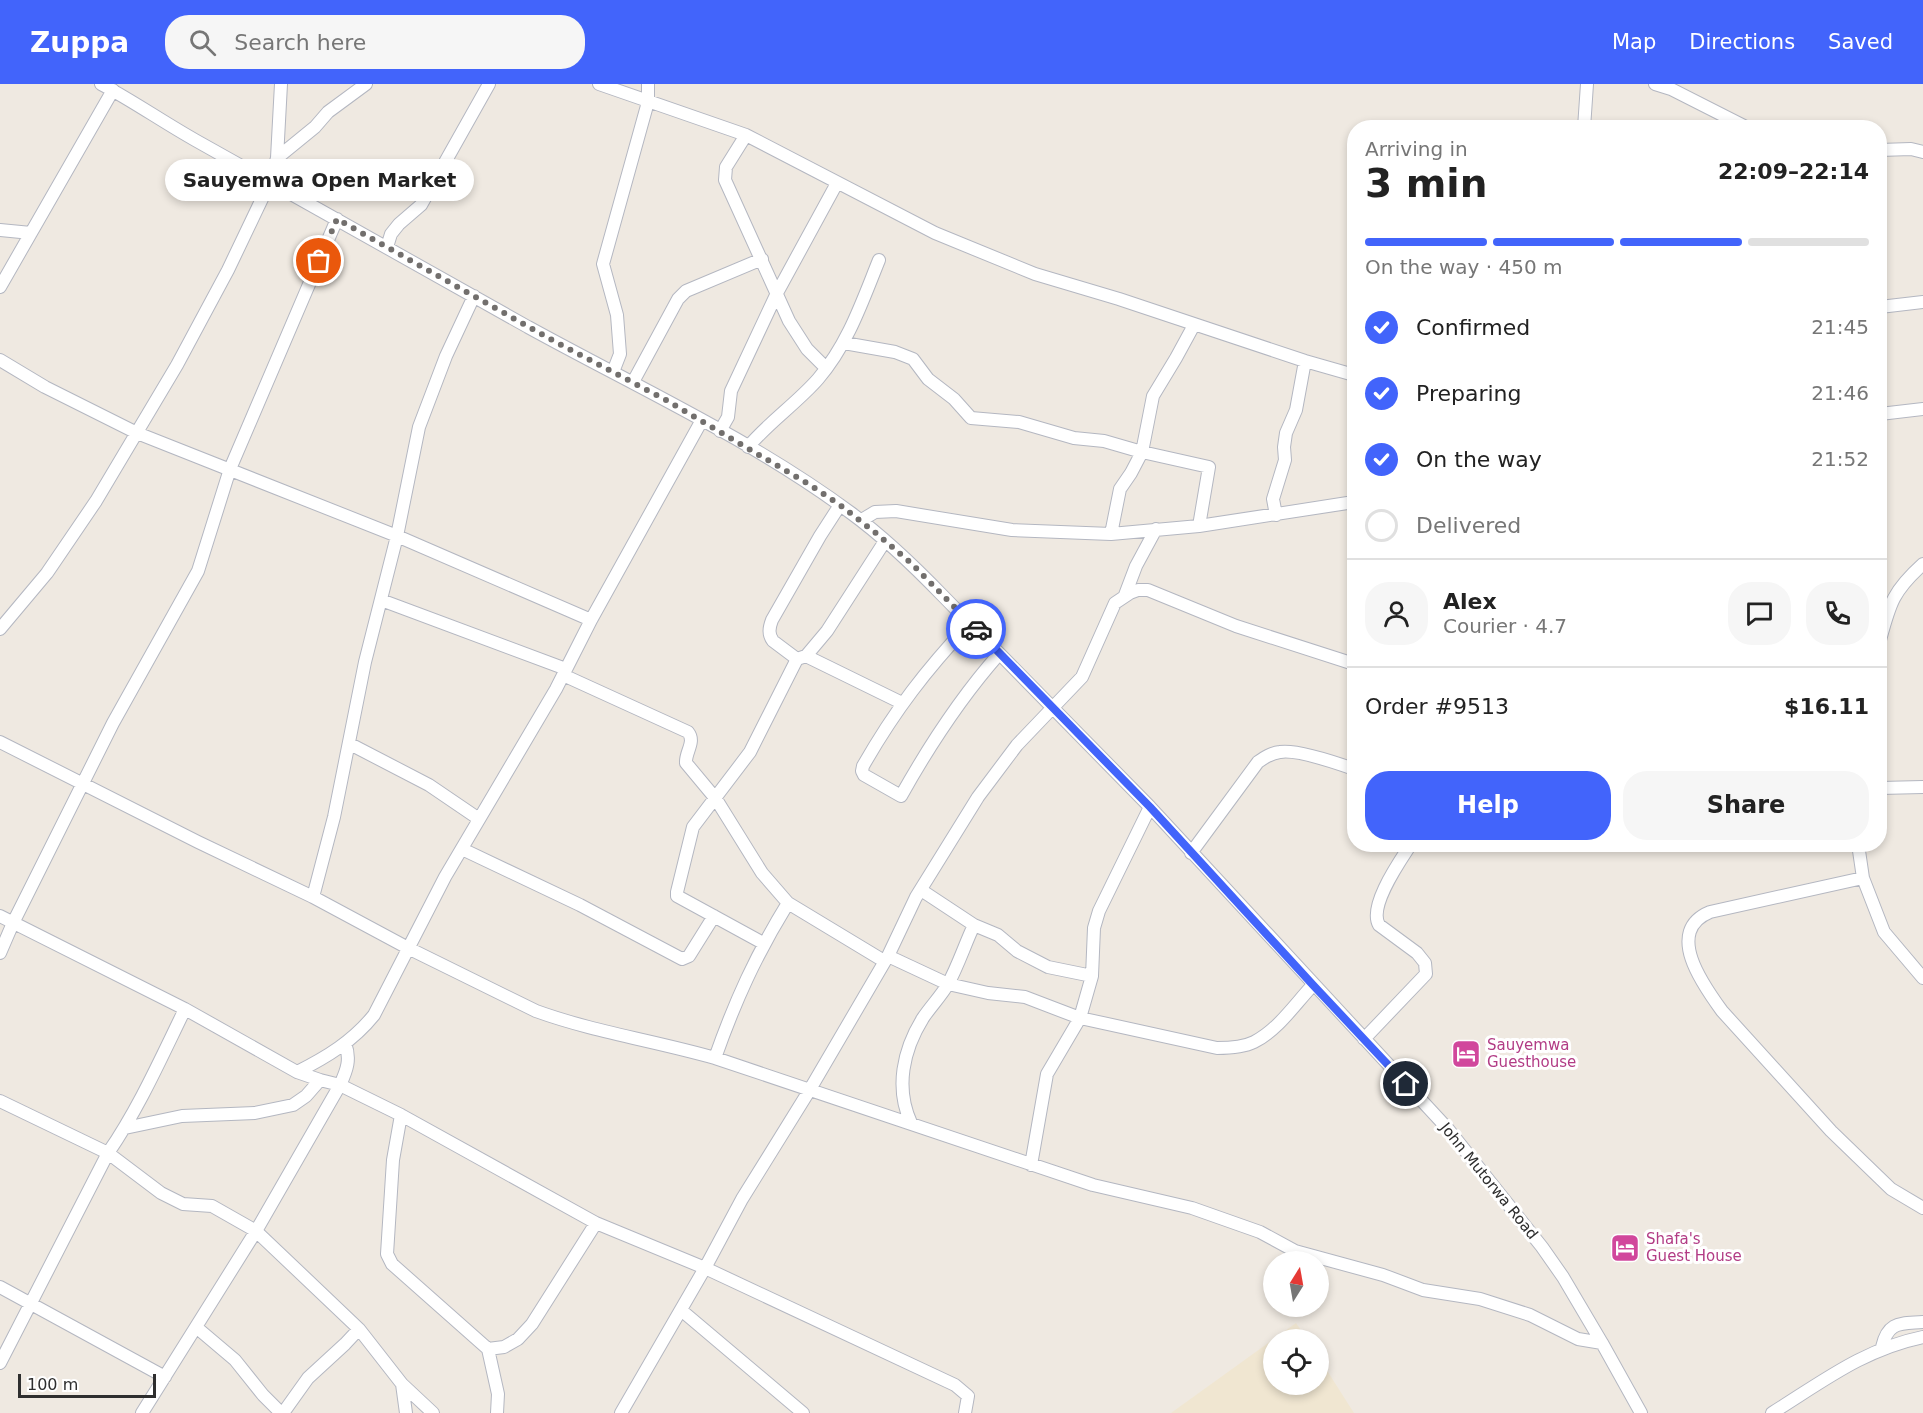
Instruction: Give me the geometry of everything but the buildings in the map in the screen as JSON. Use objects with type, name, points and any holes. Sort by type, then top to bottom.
[{"type":"street","name":"John Mutorwa Road","points":[[101,84],[192,139],[748,447],[840,505],[912,564],[1150,807],[1448,1129],[1542,1247],[1602,1343],[1641,1413]]},
{"type":"street","points":[[0,629],[53,564],[96,501],[177,365],[228,270],[270,182],[278,158],[281,84]]},
{"type":"street","points":[[278,158],[315,127],[328,112],[366,84]]},
{"type":"street","points":[[387,247],[399,224],[421,205],[489,84]]},
{"type":"street","points":[[599,84],[746,135],[936,233],[1035,274],[1347,373]]},
{"type":"street","points":[[613,372],[620,354],[617,315],[603,264],[648,102],[648,84]]},
{"type":"street","points":[[1585,120],[1587,84]]},
{"type":"street","points":[[1655,84],[1732,120]]},
{"type":"street","points":[[0,287],[113,90]]},
{"type":"street","points":[[746,135],[726,168],[725,180],[798,338],[826,368]]},
{"type":"street","points":[[1887,150],[1911,149],[1923,152]]},
{"type":"street","points":[[720,431],[728,417],[731,391],[777,293],[837,183]]},
{"type":"street","points":[[0,953],[113,723],[198,571],[230,469],[337,219]]},
{"type":"street","points":[[0,230],[31,233]]},
{"type":"street","points":[[633,382],[678,298],[686,291],[762,259]]},
{"type":"street","points":[[748,447],[765,427],[816,381],[844,343],[879,260]]},
{"type":"street","points":[[313,897],[334,817],[365,662],[398,536],[419,427],[446,356],[474,296]]},
{"type":"street","points":[[1887,306],[1923,302]]},
{"type":"street","points":[[1111,534],[1120,489],[1142,452],[1154,396],[1194,325]]},
{"type":"street","points":[[844,343],[902,354],[913,359],[928,379],[954,399],[971,418],[1019,422],[1074,438],[1104,441],[1209,467],[1199,526]]},
{"type":"street","points":[[0,360],[45,387],[137,433],[398,536],[591,620]]},
{"type":"street","points":[[1276,515],[1273,499],[1285,460],[1286,433],[1296,410],[1305,361]]},
{"type":"street","points":[[1887,413],[1923,410]]},
{"type":"street","points":[[297,1072],[326,1058],[360,1032],[374,1015],[462,849],[565,672],[591,620],[702,420]]},
{"type":"street","points":[[863,522],[875,512],[896,511],[1012,530],[1111,534],[1199,526],[1347,503]]},
{"type":"street","points":[[840,505],[820,536],[769,628],[772,640],[801,657],[902,702]]},
{"type":"street","points":[[1125,595],[1156,529]]},
{"type":"street","points":[[763,943],[680,900],[676,892],[693,827],[750,752],[801,657],[827,630],[885,541]]},
{"type":"street","points":[[1887,613],[1896,591],[1923,564]]},
{"type":"street","points":[[621,1413],[742,1199],[809,1091],[886,959],[921,890],[978,797],[1017,745],[1082,677],[1115,603],[1125,595],[1138,590],[1148,590],[1236,626],[1347,662]]},
{"type":"street","points":[[381,600],[565,672],[688,732],[692,736],[685,759],[686,763],[716,799],[762,873],[788,903],[886,959],[948,984],[988,993],[1024,997],[1080,1018],[1217,1048],[1230,1048],[1254,1042],[1279,1023],[1313,985]]},
{"type":"street","points":[[970,622],[932,663],[902,702],[862,771],[867,778],[901,796],[928,749],[999,654]]},
{"type":"street","points":[[0,742],[313,897],[408,948],[515,1001],[558,1019],[715,1058],[1094,1185],[1192,1208],[1260,1232],[1295,1251],[1383,1275],[1423,1290],[1480,1299],[1530,1315],[1578,1339],[1602,1343]]},
{"type":"street","points":[[350,744],[429,785],[479,819]]},
{"type":"street","points":[[1191,853],[1258,762],[1269,755],[1282,751],[1330,760],[1347,766]]},
{"type":"street","points":[[1887,788],[1923,787]]},
{"type":"street","points":[[1031,1164],[1047,1074],[1080,1018],[1092,976],[1094,928],[1099,911],[1150,807]]},
{"type":"street","points":[[462,849],[580,905],[682,959],[689,956],[714,916]]},
{"type":"street","points":[[1364,1039],[1426,974],[1425,963],[1417,953],[1379,925],[1376,919],[1384,890],[1406,852]]},
{"type":"street","points":[[1859,852],[1863,878],[1884,932],[1923,978]]},
{"type":"street","points":[[1863,878],[1710,912],[1694,921],[1689,930],[1689,950],[1708,992],[1722,1011],[1823,1123],[1891,1189],[1923,1208]]},
{"type":"street","points":[[921,890],[974,925],[998,936],[1017,951],[1048,967],[1092,976]]},
{"type":"street","points":[[715,1058],[736,1000],[763,943],[788,903]]},
{"type":"street","points":[[0,916],[185,1009],[297,1072],[340,1085],[401,1115],[596,1223],[705,1268],[955,1385],[968,1396],[964,1413]]},
{"type":"street","points":[[911,1123],[905,1103],[903,1080],[904,1062],[909,1046],[923,1018],[948,984],[974,925]]},
{"type":"street","points":[[0,1363],[108,1153],[144,1094],[185,1009]]},
{"type":"street","points":[[142,1413],[256,1231],[340,1085],[348,1065],[345,1043]]},
{"type":"street","points":[[125,1128],[182,1116],[255,1113],[293,1104],[306,1096],[320,1080]]},
{"type":"street","points":[[0,1101],[108,1153],[161,1193],[183,1204],[212,1206],[256,1231],[359,1329],[402,1384],[433,1413]]},
{"type":"street","points":[[401,1115],[393,1160],[387,1254],[392,1264],[488,1349],[498,1394],[497,1413]]},
{"type":"street","points":[[488,1349],[504,1347],[518,1339],[532,1324],[596,1223]]},
{"type":"street","points":[[0,1287],[165,1377]]},
{"type":"street","points":[[681,1310],[803,1413]]},
{"type":"street","points":[[1882,1347],[1890,1328],[1898,1324],[1923,1322]]},
{"type":"street","points":[[196,1327],[235,1360],[263,1395],[282,1413],[308,1378],[359,1329]]},
{"type":"street","points":[[1772,1413],[1848,1364],[1882,1347],[1923,1336]]},
{"type":"street","points":[[402,1384],[406,1413]]},
{"type":"shaded area","points":[[1296,1323],[1300,1329],[1288,1329]]},
{"type":"shaded area","points":[[1263,1347],[1263,1395],[1329,1395],[1329,1374],[1354,1413],[1171,1413]]},
{"type":"way so far","points":[[319,261],[337,219],[552,340],[666,400],[748,447],[853,514],[912,564],[976,629]]},
{"type":"place","name":"Sauyemwa Open Market","points":[[319,261]]},
{"type":"place","name":"Sauyemwa Guesthouse","points":[[1466,1054]]},
{"type":"place","name":"Shafa's Guest House","points":[[1625,1248]]},
{"type":"route","points":[[976,629],[1150,807],[1406,1084]]}]
